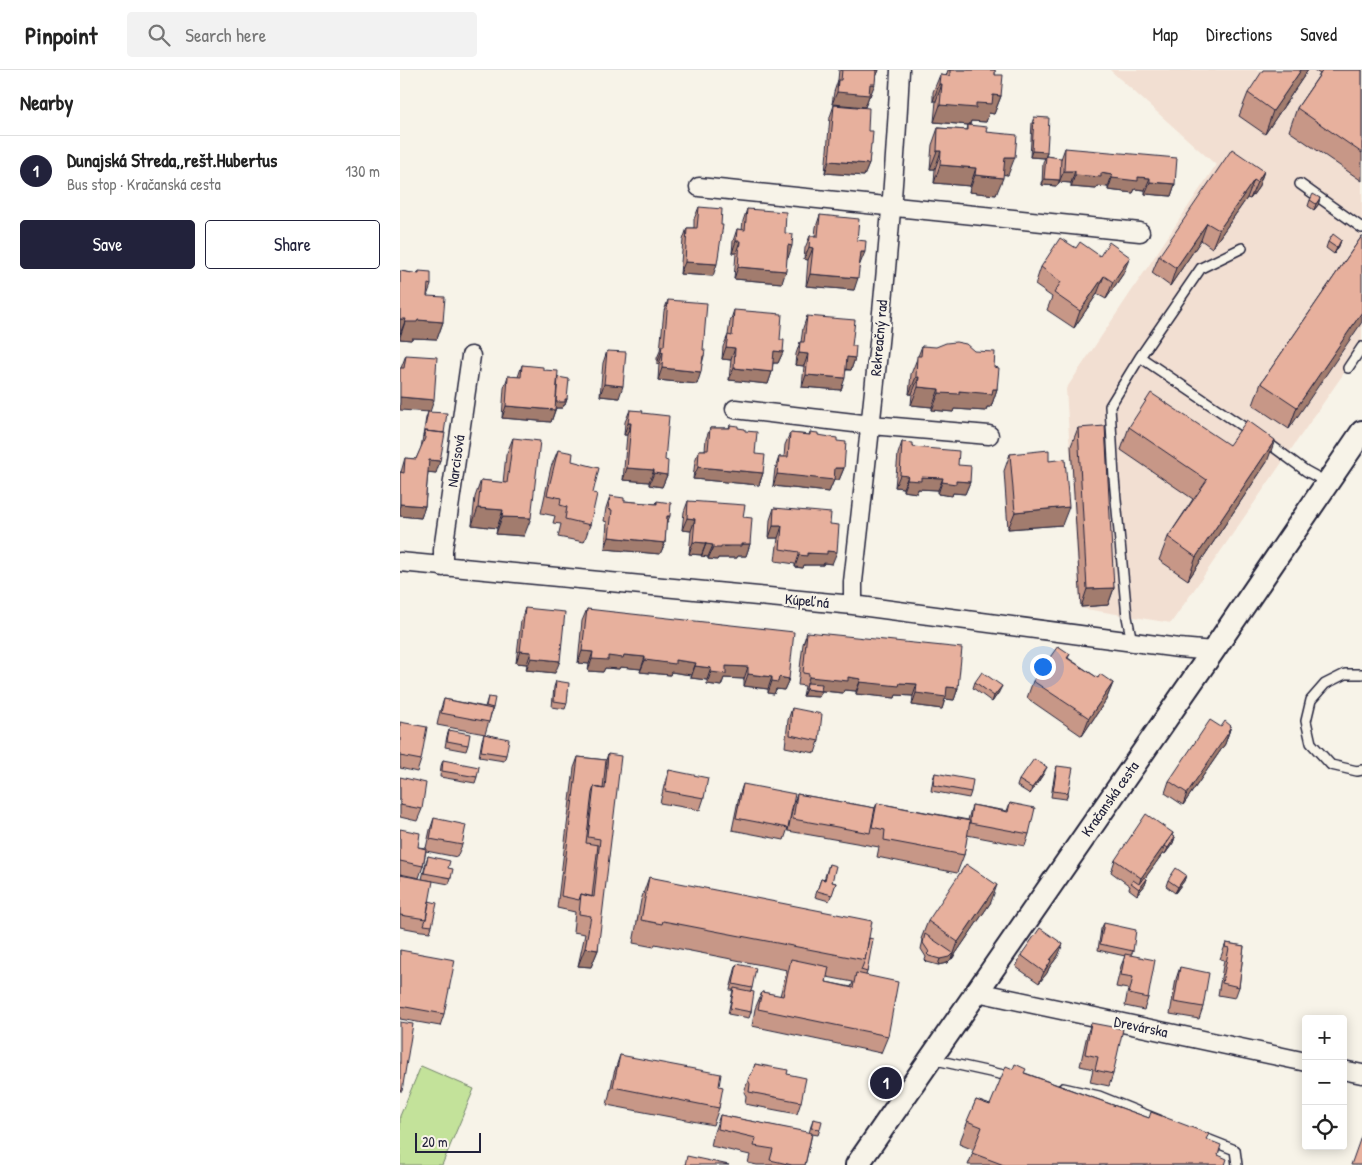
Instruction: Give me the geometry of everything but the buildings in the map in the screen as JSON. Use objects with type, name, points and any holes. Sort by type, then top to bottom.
[{"type":"street","name":"Rekreačný rad","points":[[853,605],[853,582],[871,425],[891,206],[900,70]]},
{"type":"street","points":[[699,187],[1140,232]]},
{"type":"street","name":"Narcisová","points":[[444,567],[443,550],[471,356]]},
{"type":"street","points":[[735,409],[871,425],[989,435]]},
{"type":"street","name":"Kračanská cesta","points":[[857,1165],[1213,651],[1362,432]]},
{"type":"street","name":"Kúpeľná","points":[[400,562],[853,605],[1213,651]]},
{"type":"street","name":"Drevárska","points":[[977,992],[1302,1061]]},
{"type":"street","points":[[1347,1071],[1362,1074]]},
{"type":"lane","points":[[1300,184],[1362,228]]},
{"type":"lane","points":[[1132,642],[1127,617],[1114,478],[1110,406],[1140,357],[1201,268],[1242,248]]},
{"type":"lane","points":[[1348,368],[1362,347]]},
{"type":"lane","points":[[1140,357],[1274,447],[1306,471],[1328,483]]},
{"type":"lane","points":[[1362,674],[1346,674],[1325,684],[1311,700],[1306,721],[1311,743],[1331,765],[1357,772],[1362,770]]},
{"type":"lane","points":[[930,1059],[1025,1080]]},
{"type":"lane","points":[[1053,1086],[1099,1096],[1172,1125]]},
{"type":"lane","points":[[1190,1132],[1235,1150],[1237,1165]]},
{"type":"shaded area","points":[[1110,70],[1362,70],[1362,347],[1171,623],[1080,608],[1066,389],[1216,165]]},
{"type":"green space","points":[[421,1066],[474,1089],[442,1165],[400,1165],[400,1116]]},
{"type":"place","name":"Dunajská Streda,,rešt.Hubertus","points":[[886,1083]]}]
